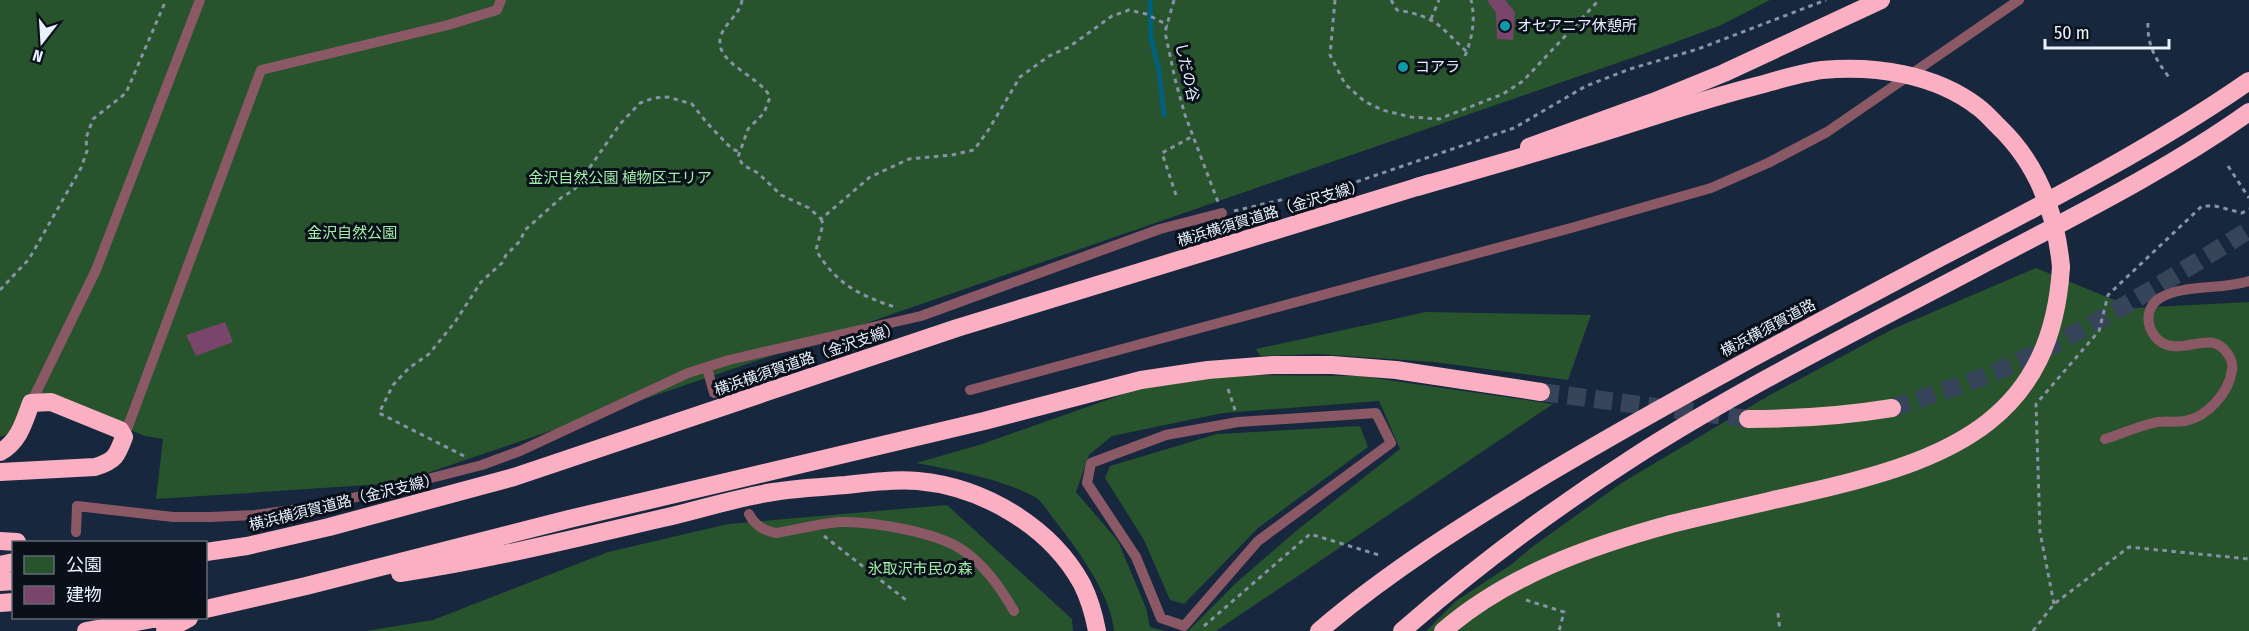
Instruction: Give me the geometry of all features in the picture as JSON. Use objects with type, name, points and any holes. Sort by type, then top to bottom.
[{"type":"highway","points":[[1417,187],[1663,98],[1724,73],[1881,0]]},
{"type":"highway","points":[[1417,187],[1727,93],[1797,75],[1821,70],[1887,71],[1912,76],[1942,87],[1977,106],[2007,135],[2034,172],[2047,199],[2059,241],[2061,267],[2057,308],[2037,362],[2026,382],[1998,414],[1958,444],[1922,460],[1881,474],[1673,524],[1583,552],[1531,573],[1462,615],[1443,631]]},
{"type":"highway","name":"横浜横須賀道路","points":[[1319,631],[1413,559],[1504,500],[1615,434],[1757,354],[2073,189],[2249,81]]},
{"type":"highway","points":[[1402,631],[1446,593],[1545,518],[1634,456],[1727,401],[2156,171],[2249,112]]},
{"type":"highway","name":"横浜横須賀道路（金沢支線）","points":[[207,552],[247,546],[329,527],[514,477],[957,328],[1417,187]]},
{"type":"highway","points":[[207,609],[569,519],[984,422],[1152,379],[1208,370],[1272,365],[1332,365],[1396,370],[1541,392]]},
{"type":"highway","points":[[0,452],[10,446],[19,433],[31,403],[51,402],[120,430],[124,436],[118,454],[110,463],[95,467],[0,472]]},
{"type":"highway","points":[[1748,419],[1836,417],[1892,408]]},
{"type":"highway","points":[[306,586],[452,565],[773,492],[881,481],[918,481],[949,486],[975,494],[1010,511],[1042,534],[1067,561],[1082,585],[1097,631]]},
{"type":"highway","points":[[86,631],[152,619]]},
{"type":"highway","points":[[138,631],[164,619]]},
{"type":"highway","points":[[165,631],[187,619]]},
{"type":"lane","points":[[31,403],[96,270],[200,0]]},
{"type":"lane","points":[[124,436],[261,70],[448,25],[497,10],[501,0]]},
{"type":"lane","points":[[970,390],[1711,188],[1768,163],[1827,132],[2019,0]]},
{"type":"lane","points":[[76,532],[77,506],[173,518],[255,515],[313,507],[482,465],[688,373],[729,360],[921,316],[1160,230],[1222,213]]},
{"type":"lane","points":[[2105,439],[2155,422],[2185,421],[2202,415],[2212,406],[2229,382],[2232,369],[2230,357],[2224,348],[2207,342],[2172,346],[2158,340],[2148,326],[2148,314],[2157,300],[2173,292],[2234,286],[2249,281]]},
{"type":"lane","points":[[707,368],[714,393]]},
{"type":"lane","points":[[1376,413],[1392,443],[1258,541],[1184,626],[1161,618],[1136,557],[1087,483],[1091,463],[1166,435],[1238,422],[1376,413]]},
{"type":"lane","points":[[749,514],[754,523],[767,532],[839,522],[904,530],[952,544],[980,564],[1000,587],[1014,611]]},
{"type":"path","points":[[0,290],[29,260],[81,168],[87,151],[86,138],[93,119],[126,93],[166,0]]},
{"type":"path","points":[[742,0],[741,9],[725,29],[720,45],[724,56],[766,88],[770,97],[764,113],[748,129],[738,157],[742,165],[758,173],[781,195],[809,208],[821,219],[823,224],[816,250],[825,265],[848,288],[878,302],[921,316]]},
{"type":"path","name":"しだの谷","points":[[1174,0],[1165,33],[1185,115],[1222,213]]},
{"type":"path","points":[[1335,0],[1330,55],[1345,84],[1364,101],[1382,110],[1411,117],[1439,119],[1503,94],[1523,81],[1599,0]]},
{"type":"path","points":[[1391,0],[1397,10],[1431,19],[1451,34],[1466,54],[1472,37],[1474,10],[1471,0]]},
{"type":"path","points":[[1431,19],[1440,0]]},
{"type":"path","points":[[1222,213],[1353,183],[1514,129],[1586,86],[1630,69],[1698,49],[1826,0]]},
{"type":"path","points":[[821,219],[870,177],[909,159],[952,155],[974,150],[1020,77],[1048,56],[1070,47],[1112,16],[1129,10],[1146,14],[1168,25]]},
{"type":"path","points":[[2148,23],[2148,39],[2153,53],[2171,80]]},
{"type":"path","points":[[482,465],[379,413],[393,385],[408,368],[429,354],[455,322],[481,282],[502,263],[506,255],[520,241],[525,230],[562,197],[574,190],[620,124],[640,103],[654,98],[668,97],[692,104],[732,149],[740,152]]},
{"type":"path","points":[[1176,195],[1162,153],[1193,136]]},
{"type":"path","points":[[2228,165],[2249,198]]},
{"type":"path","points":[[2054,604],[2040,532],[2036,404],[2099,331],[2108,295],[2202,206],[2215,206],[2242,213],[2249,209]]},
{"type":"path","points":[[1228,389],[1238,422]]},
{"type":"path","points":[[812,527],[906,600]]},
{"type":"path","points":[[1184,626],[1203,626],[1310,534],[1379,555]]},
{"type":"path","points":[[2033,631],[2054,604],[2129,548],[2249,559]]},
{"type":"path","points":[[1526,600],[1564,612],[1559,631]]},
{"type":"path","points":[[1778,614],[1780,631]]},
{"type":"green space","name":"金沢自然公園","points":[[0,0],[1770,0],[1719,26],[1646,53],[398,483],[156,499],[163,439],[145,436],[44,395],[12,433],[0,437]]},
{"type":"green space","points":[[2036,268],[2134,308],[2249,302],[2249,631],[1426,631],[1456,601],[1512,564],[1623,482],[1768,396],[1893,329]]},
{"type":"green space","points":[[1426,312],[1591,315],[1568,380],[1434,362],[1317,354],[1260,356],[1256,349]]},
{"type":"green space","points":[[1233,375],[1360,376],[1553,404],[1216,631],[1188,631],[1237,582],[1296,531],[1400,449],[1379,401],[1223,413],[1112,436],[1089,455],[1076,492],[1118,541],[1146,608],[1150,627],[1165,631],[1114,631],[1106,602],[1091,572],[1072,543],[1035,497],[993,480],[916,463],[979,445],[1155,383]]},
{"type":"green space","points":[[1360,426],[1368,447],[1258,528],[1184,604],[1170,600],[1144,540],[1105,478],[1110,466],[1217,434]]},
{"type":"green space","name":"氷取沢市民の森","points":[[947,505],[1072,619],[1073,631],[366,631],[433,620],[608,552],[728,524]]},
{"type":"building","name":"オセアニア休憩所","points":[[1487,0],[1505,0],[1515,12],[1513,40],[1497,39],[1496,13]]},
{"type":"building","points":[[225,322],[233,342],[196,356],[186,335]]},
{"type":"waterway","points":[[1150,0],[1151,38],[1159,71],[1164,115]]},
{"type":"tunnel","points":[[1892,408],[1980,378],[2040,351],[2131,302],[2249,230]]},
{"type":"tunnel","points":[[1541,392],[1748,419]]},
{"type":"place","name":"オセアニア休憩所","points":[[1505,26]]},
{"type":"place","name":"コアラ","points":[[1403,67]]},
{"type":"park label","name":"金沢自然公園 植物区エリア","points":[[620,178]]}]
